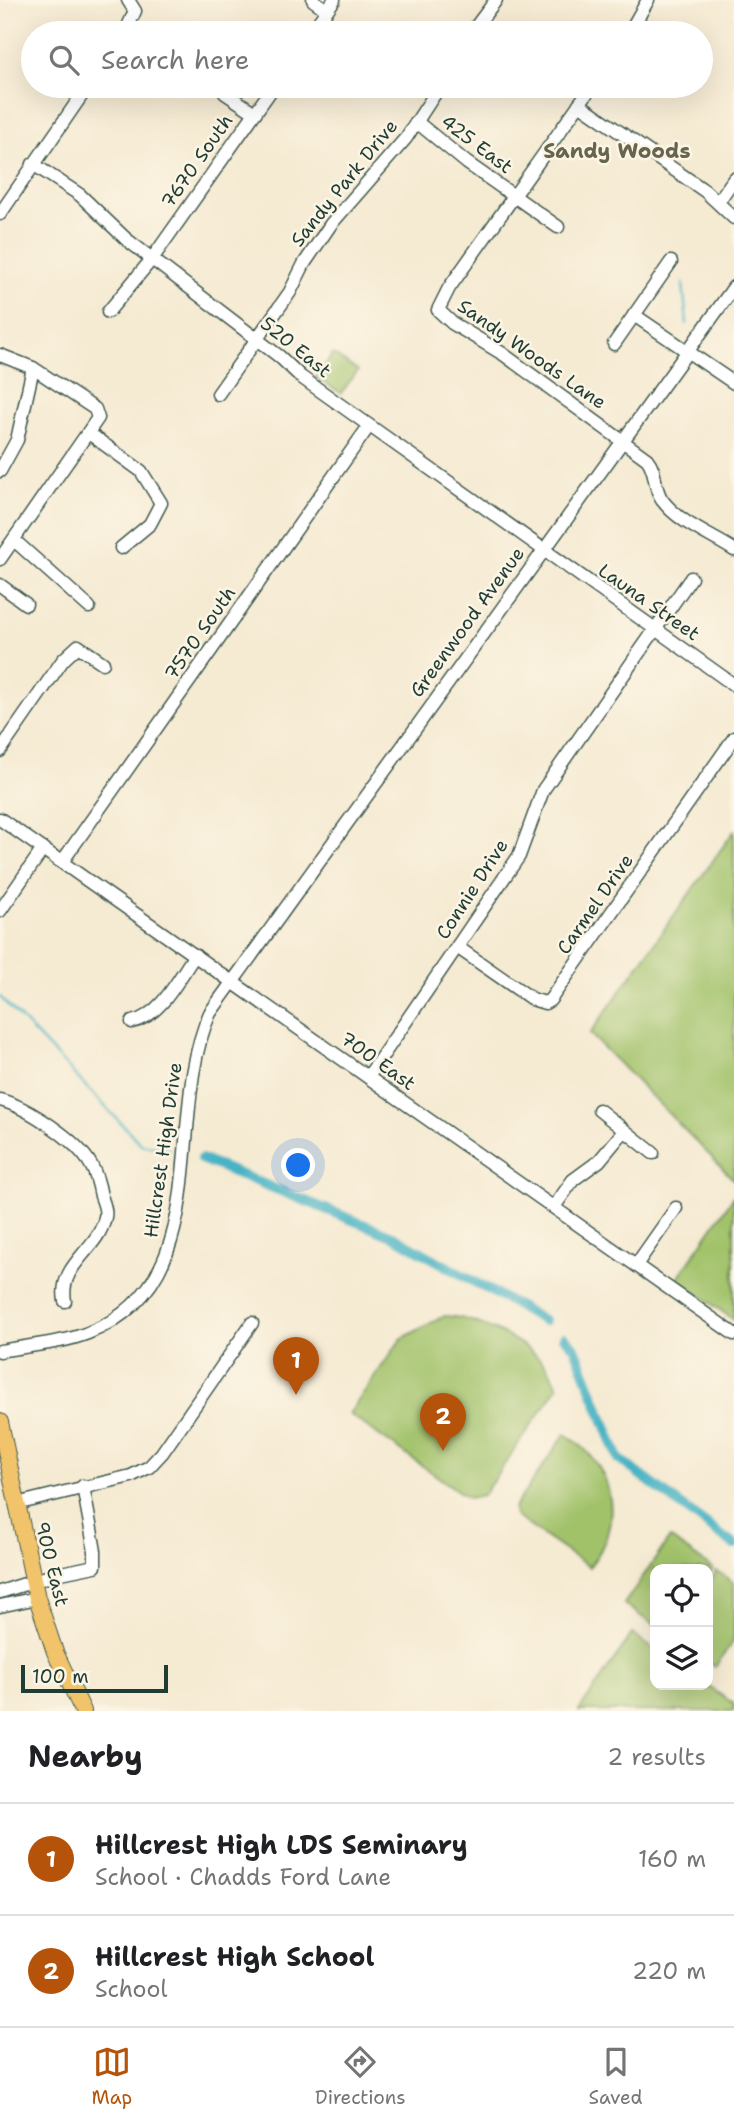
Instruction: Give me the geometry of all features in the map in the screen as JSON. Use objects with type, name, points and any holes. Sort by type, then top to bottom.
[{"type":"main road","name":"900 East","points":[[0,1422],[35,1590],[55,1652],[83,1711]]},
{"type":"street","points":[[128,0],[135,11],[130,21]]},
{"type":"street","points":[[313,0],[331,5],[320,21]]},
{"type":"street","points":[[480,21],[496,0]]},
{"type":"street","points":[[636,21],[648,0]]},
{"type":"street","points":[[0,214],[80,98]]},
{"type":"street","points":[[232,98],[255,113]]},
{"type":"street","name":"7670 South","points":[[108,312],[152,259],[266,98]]},
{"type":"street","name":"Sandy Park Drive","points":[[218,394],[331,224],[418,123],[433,98]]},
{"type":"street","name":"Sandy Woods Lane","points":[[583,98],[449,288],[438,310],[452,323],[503,354],[622,441]]},
{"type":"street","points":[[579,104],[718,202],[734,218]]},
{"type":"street","name":"425 East","points":[[418,123],[558,227]]},
{"type":"street","name":"520 East","points":[[33,164],[80,195],[113,228],[256,339],[300,377],[542,550]]},
{"type":"street","points":[[718,202],[734,179]]},
{"type":"street","points":[[614,344],[671,262]]},
{"type":"street","name":"Greenwood Avenue","points":[[230,980],[733,288]]},
{"type":"street","points":[[634,315],[734,383]]},
{"type":"street","points":[[0,355],[33,368],[95,409],[99,418],[0,559]]},
{"type":"street","points":[[0,471],[17,440],[33,368]]},
{"type":"street","name":"7570 South","points":[[62,862],[369,426]]},
{"type":"street","points":[[90,433],[141,471],[161,503],[150,524],[121,548]]},
{"type":"street","points":[[622,441],[650,463],[662,500],[682,518],[734,550]]},
{"type":"street","points":[[15,541],[89,607]]},
{"type":"street","name":"Launa Street","points":[[542,550],[734,685]]},
{"type":"street","name":"Connie Drive","points":[[368,1077],[519,856],[543,790],[691,578]]},
{"type":"street","points":[[0,584],[26,604]]},
{"type":"street","points":[[0,751],[64,660],[78,646],[103,663]]},
{"type":"street","name":"Carmel Drive","points":[[457,947],[532,999],[545,1003],[550,1000],[734,738]]},
{"type":"street","name":"700 East","points":[[0,818],[734,1334]]},
{"type":"street","points":[[0,911],[43,849]]},
{"type":"street","points":[[132,1022],[145,1020],[158,1008],[195,955]]},
{"type":"street","name":"Hillcrest High Drive","points":[[0,1351],[86,1334],[126,1313],[154,1283],[164,1266],[175,1223],[200,1035],[230,980]]},
{"type":"street","points":[[0,1100],[30,1112],[76,1148],[92,1166],[97,1180],[106,1214],[100,1231],[67,1274],[62,1289],[65,1301]]},
{"type":"street","points":[[599,1110],[653,1153]]},
{"type":"street","points":[[554,1208],[573,1180],[599,1161],[624,1131]]},
{"type":"street","points":[[636,1265],[676,1208]]},
{"type":"street","points":[[16,1504],[131,1476],[156,1461],[252,1323]]},
{"type":"street","points":[[0,1606],[35,1590],[56,1574],[95,1566],[95,1551],[83,1486]]},
{"type":"street","points":[[0,1592],[35,1590]]},
{"type":"green space","points":[[333,354],[358,371],[341,393],[316,378]]},
{"type":"green space","points":[[734,831],[734,1180],[590,1034]]},
{"type":"green space","points":[[734,1196],[734,1320],[677,1279]]},
{"type":"green space","points":[[444,1316],[468,1320],[496,1330],[522,1345],[544,1363],[558,1387],[483,1495],[468,1498],[349,1414],[401,1339]]},
{"type":"green space","points":[[565,1434],[582,1446],[595,1461],[604,1477],[609,1495],[611,1513],[608,1532],[601,1550],[589,1567],[515,1516],[514,1508]]},
{"type":"green space","points":[[670,1538],[706,1564],[652,1564]]},
{"type":"green space","points":[[650,1567],[650,1622],[624,1604]]},
{"type":"green space","points":[[717,1571],[734,1583],[734,1640],[715,1667],[713,1666],[713,1577]]},
{"type":"green space","points":[[632,1634],[650,1647],[650,1690],[713,1690],[734,1704],[734,1711],[579,1711]]},
{"type":"waterway","points":[[683,283],[687,324]]},
{"type":"waterway","points":[[0,997],[141,1144],[169,1150]]},
{"type":"waterway","points":[[201,1159],[395,1237],[544,1321]]},
{"type":"waterway","points":[[564,1337],[575,1348],[619,1459],[734,1545]]},
{"type":"place","name":"Hillcrest High LDS Seminary","points":[[296,1395]]},
{"type":"place","name":"Hillcrest High School","points":[[443,1451]]},
{"type":"district","name":"Sandy Woods","points":[[617,151]]}]
